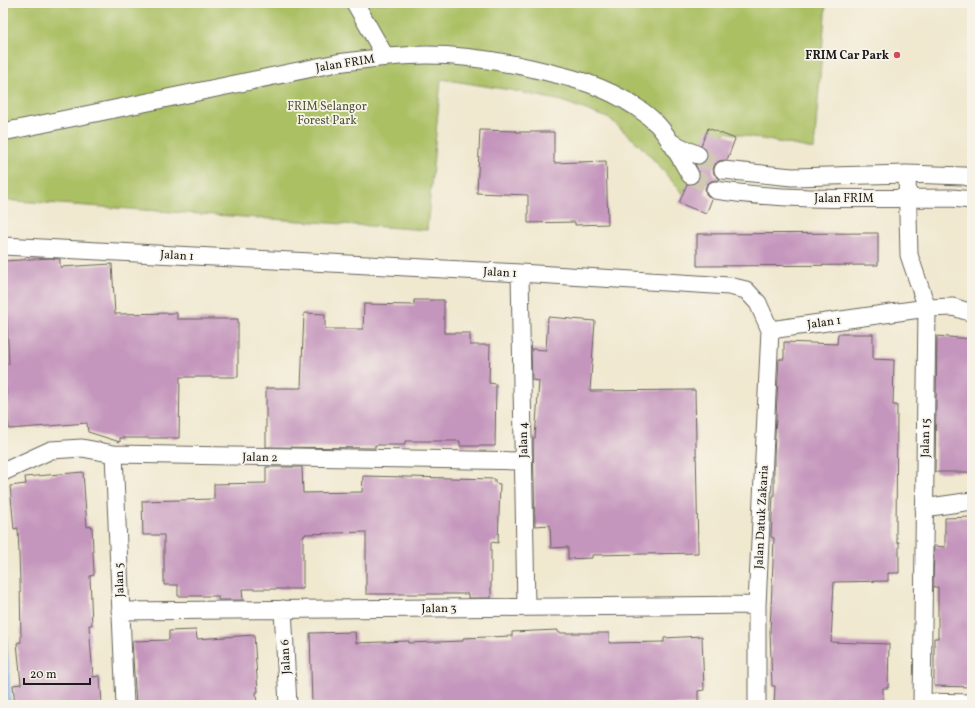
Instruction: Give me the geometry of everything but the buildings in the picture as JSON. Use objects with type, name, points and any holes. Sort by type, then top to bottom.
[{"type":"street","points":[[355,3],[385,56]]},
{"type":"street","name":"Jalan FRIM","points":[[3,132],[322,66],[385,56],[459,56],[520,66],[567,77],[595,85],[621,97],[646,114],[657,124],[690,175]]},
{"type":"street","name":"Jalan FRIM","points":[[670,142],[698,155]]},
{"type":"street","name":"Jalan FRIM","points":[[723,170],[792,177],[907,174],[964,176],[972,178]]},
{"type":"street","name":"Jalan 15","points":[[907,174],[908,255],[927,308],[922,704]]},
{"type":"street","name":"Jalan FRIM","points":[[715,190],[751,196],[792,198],[952,198],[972,200]]},
{"type":"street","name":"Jalan 1","points":[[3,246],[520,273],[729,286],[746,290],[758,304],[770,330],[927,308],[954,307],[972,313]]},
{"type":"street","name":"Jalan 4","points":[[520,273],[526,607]]},
{"type":"street","name":"Jalan Datuk Zakaria","points":[[757,705],[757,606],[770,330]]},
{"type":"street","name":"Jalan 2","points":[[3,472],[51,450],[82,448],[114,454],[523,461]]},
{"type":"street","name":"Jalan 5","points":[[114,454],[125,705]]},
{"type":"street","points":[[924,508],[972,501]]},
{"type":"street","name":"Jalan 3","points":[[120,611],[757,606]]},
{"type":"street","name":"Jalan 6","points":[[283,609],[288,705]]},
{"type":"street","points":[[922,704],[972,703]]},
{"type":"green space","name":"FRIM Selangor Forest Park","points":[[3,3],[826,3],[814,149],[726,132],[695,208],[646,151],[610,119],[562,101],[510,90],[441,79],[427,230],[3,200]]},
{"type":"waterway","points":[[3,629],[8,705]]},
{"type":"tunnel","points":[[698,155],[723,170]]},
{"type":"tunnel","points":[[690,175],[715,190]]},
{"type":"place","name":"FRIM Car Park","points":[[897,55]]}]
